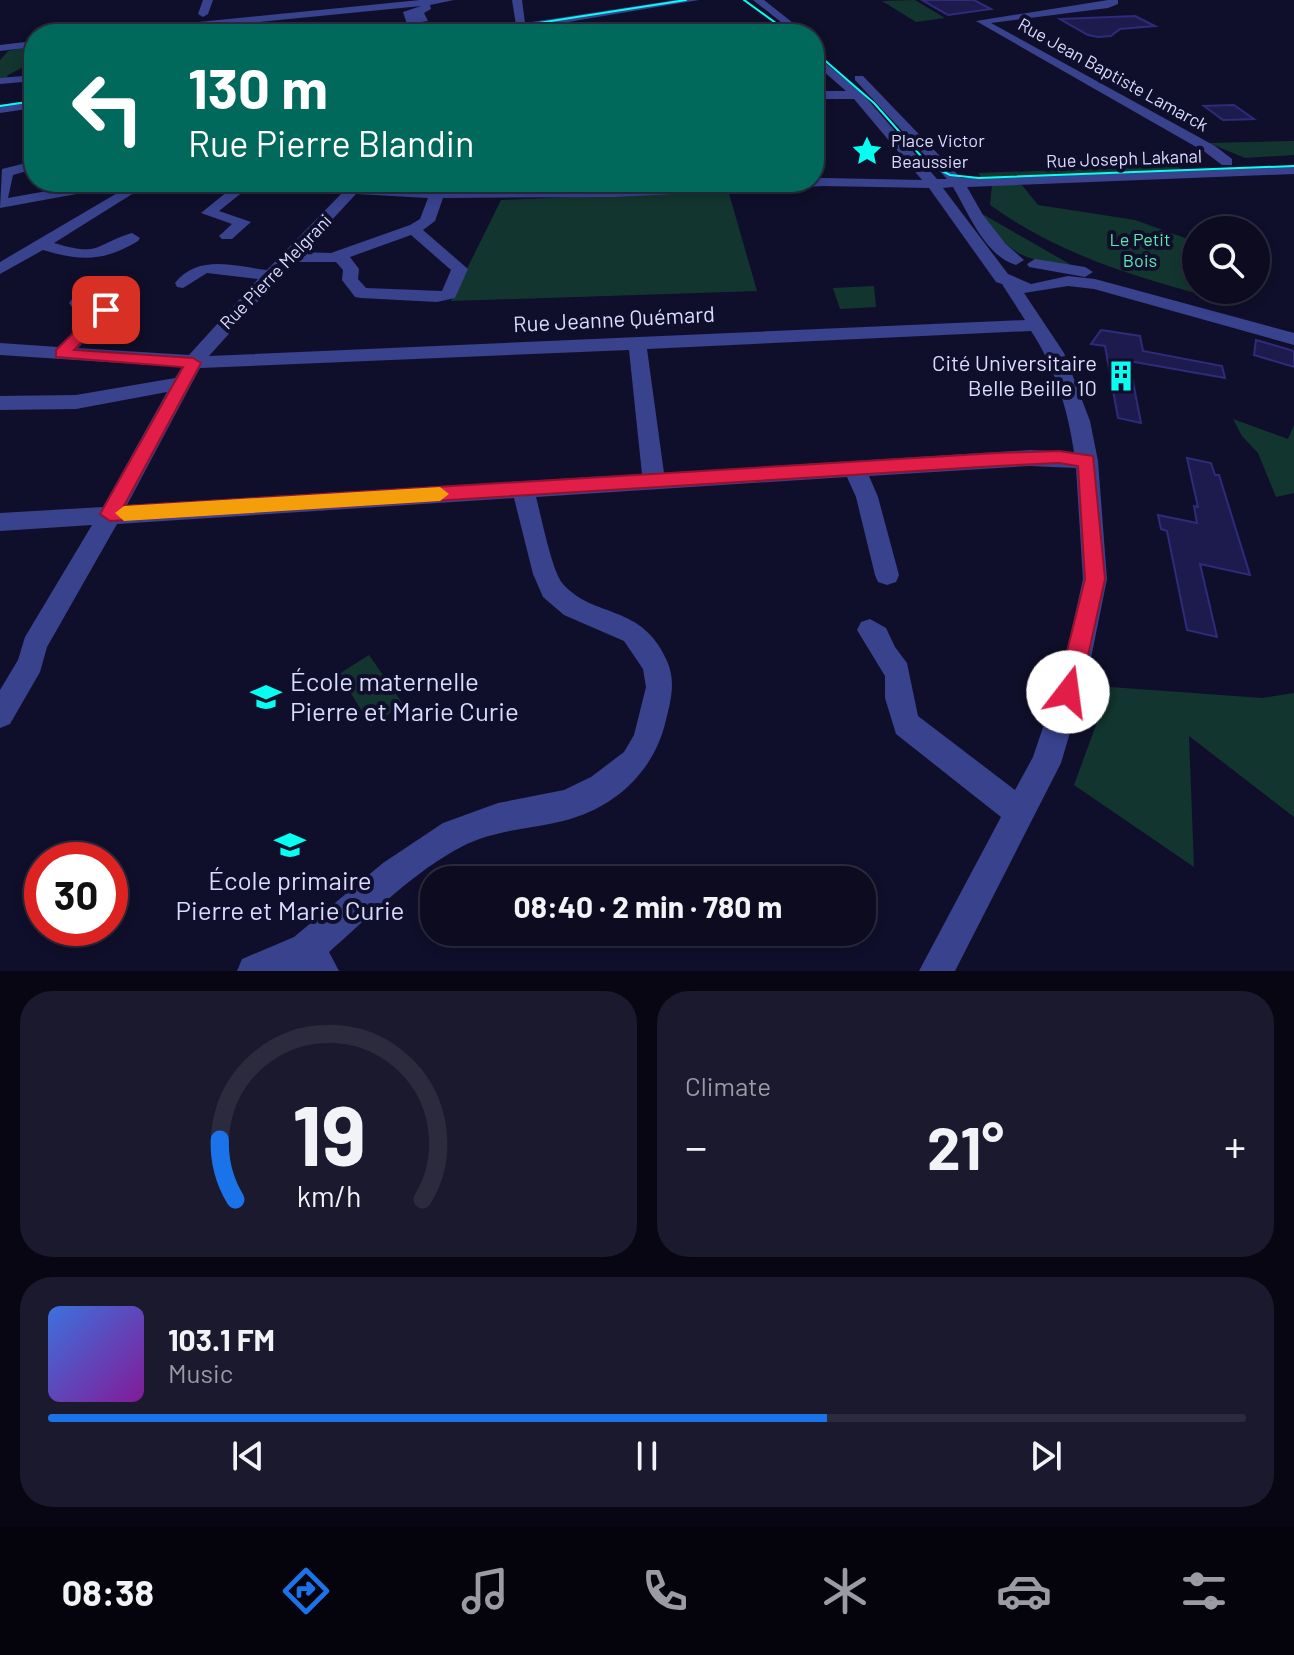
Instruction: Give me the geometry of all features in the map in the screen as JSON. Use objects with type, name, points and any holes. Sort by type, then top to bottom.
[{"type":"street","points":[[203,14],[208,0]]},
{"type":"street","points":[[323,0],[329,11]]},
{"type":"street","points":[[198,24],[356,8],[423,6],[449,0]]},
{"type":"street","points":[[517,0],[520,24]]},
{"type":"street","points":[[541,24],[664,0]]},
{"type":"street","points":[[545,24],[694,0]]},
{"type":"street","points":[[758,0],[789,24]]},
{"type":"street","name":"Rue Jean Baptiste Lamarck","points":[[1113,0],[1113,4],[1108,5],[981,21],[1210,149],[1227,162]]},
{"type":"street","points":[[743,1],[772,24]]},
{"type":"street","points":[[282,24],[356,8]]},
{"type":"street","points":[[227,22],[337,24]]},
{"type":"street","points":[[0,48],[24,45]]},
{"type":"street","points":[[824,51],[864,82],[952,173],[976,216],[999,246],[1016,260]]},
{"type":"street","points":[[824,67],[931,181],[998,269],[999,275],[1036,302],[1080,421],[1087,461],[1095,579],[1076,668],[1046,763],[936,971]]},
{"type":"street","points":[[0,81],[24,79]]},
{"type":"street","points":[[824,94],[848,92]]},
{"type":"street","points":[[0,107],[24,103]]},
{"type":"street","name":"Rue Joseph Lakanal","points":[[952,173],[1294,159]]},
{"type":"street","points":[[24,168],[7,172],[0,204],[66,192]]},
{"type":"street","name":"Rue Joseph Lakanal","points":[[952,173],[1294,170]]},
{"type":"street","points":[[824,183],[866,186],[931,181],[952,173]]},
{"type":"street","points":[[83,192],[81,215],[85,217]]},
{"type":"street","points":[[0,269],[128,192]]},
{"type":"street","points":[[227,236],[243,222],[208,213],[235,192]]},
{"type":"street","name":"Rue Pierre Melgrani","points":[[0,715],[31,663],[34,645],[188,373],[272,276],[351,192]]},
{"type":"street","points":[[414,192],[577,192]]},
{"type":"street","points":[[291,257],[324,259],[340,256],[413,229],[427,221],[437,194]]},
{"type":"street","points":[[340,256],[351,269],[350,280],[361,293],[437,297],[449,294],[460,269],[413,229]]},
{"type":"street","points":[[41,244],[97,257],[132,238]]},
{"type":"street","points":[[998,269],[1003,263],[1016,260],[1107,277],[1294,330]]},
{"type":"street","points":[[1035,264],[1050,277],[1036,302]]},
{"type":"street","points":[[183,283],[197,270],[206,268],[272,276]]},
{"type":"street","name":"Rue Jeanne Quémard","points":[[188,373],[637,343],[1036,302],[1068,281],[1095,284],[1294,339]]},
{"type":"street","points":[[61,354],[105,313],[102,307],[78,303]]},
{"type":"street","points":[[637,343],[654,481]]},
{"type":"street","points":[[0,349],[61,354],[188,373]]},
{"type":"street","points":[[0,403],[76,402],[188,373]]},
{"type":"street","points":[[0,522],[1030,458],[1087,461]]},
{"type":"street","points":[[855,470],[867,497],[887,575]]},
{"type":"street","points":[[254,971],[314,960],[394,874],[433,846],[487,821],[547,810],[585,798],[619,776],[647,741],[660,687],[656,665],[633,633],[573,607],[552,590],[522,488]]},
{"type":"street","points":[[870,630],[877,636],[885,655],[898,672],[899,698],[906,724],[1020,813]]},
{"type":"green space","points":[[915,0],[945,18],[916,22],[882,1]]},
{"type":"green space","points":[[24,48],[24,67],[0,80],[0,60],[8,51]]},
{"type":"green space","points":[[1294,141],[1294,155],[1245,158],[1209,143]]},
{"type":"green space","points":[[1177,166],[1185,172],[983,180],[978,173]]},
{"type":"green space","name":"Le Petit Bois","points":[[992,185],[1022,185],[1038,205],[1135,220],[1182,237],[1182,289],[1078,254],[1019,224],[990,205]]},
{"type":"green space","points":[[729,192],[757,291],[451,301],[501,200]]},
{"type":"green space","points":[[979,212],[1073,266],[1039,261],[1018,252],[1000,238]]},
{"type":"green space","points":[[874,286],[876,307],[840,309],[833,288]]},
{"type":"green space","points":[[1233,419],[1288,439],[1294,425],[1294,493],[1276,497],[1258,453],[1242,436]]},
{"type":"green space","points":[[369,655],[403,704],[371,726],[339,674]]},
{"type":"green space","points":[[1110,687],[1262,698],[1294,693],[1294,817],[1189,736],[1194,867],[1074,785]]},
{"type":"building","points":[[922,0],[974,0],[991,9],[948,15]]},
{"type":"building","points":[[1135,16],[1155,26],[1120,29],[1111,36],[1098,37],[1088,35],[1060,19]]},
{"type":"building","points":[[1234,105],[1254,119],[1223,120],[1204,106]]},
{"type":"building","name":"Cité Universitaire Belle Beille 10","points":[[1101,330],[1140,336],[1143,351],[1222,366],[1225,378],[1129,361],[1141,423],[1118,418],[1105,346],[1091,344]]},
{"type":"building","points":[[1256,340],[1294,351],[1294,367],[1254,355]]},
{"type":"building","points":[[1187,458],[1211,463],[1215,475],[1219,475],[1250,575],[1200,564],[1217,637],[1187,630],[1167,531],[1161,529],[1158,515],[1197,523],[1194,506],[1198,507]]},
{"type":"tram line","points":[[532,24],[686,0]]},
{"type":"tram line","points":[[744,0],[777,24]]},
{"type":"tram line","points":[[824,60],[874,103],[928,164],[950,175],[979,178],[1294,166]]},
{"type":"tram line","points":[[0,106],[24,102]]},
{"type":"slow traffic","points":[[124,513],[440,494]]},
{"type":"place","name":"Place Victor Beaussier","points":[[867,151]]},
{"type":"place","name":"Cité Universitaire Belle Beille 10","points":[[1121,376]]},
{"type":"place","name":"École maternelle Pierre et Marie Curie","points":[[266,697]]},
{"type":"place","name":"École primaire Pierre et Marie Curie","points":[[290,845]]},
{"type":"route","points":[[106,310],[61,354],[193,363],[110,514],[997,460],[1059,457],[1087,461],[1095,579],[1068,692]]}]
